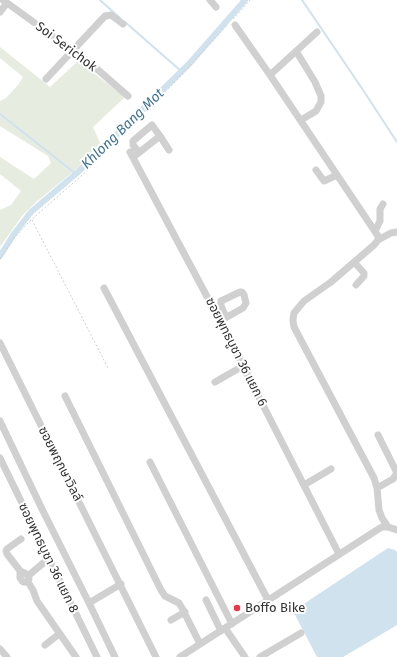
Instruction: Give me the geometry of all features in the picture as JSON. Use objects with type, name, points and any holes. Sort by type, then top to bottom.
[{"type":"street","points":[[210,0],[216,7]]},
{"type":"street","points":[[0,12],[5,2]]},
{"type":"street","name":"Soi Serichok","points":[[5,2],[72,50],[128,96]]},
{"type":"street","points":[[46,79],[105,16],[111,15],[123,24]]},
{"type":"street","points":[[232,23],[301,120],[375,231],[378,236],[378,240]]},
{"type":"street","points":[[270,75],[317,32]]},
{"type":"street","points":[[296,50],[315,82],[321,102],[316,111],[301,120]]},
{"type":"street","points":[[160,136],[134,154],[133,141],[152,125],[160,136],[169,150]]},
{"type":"street","name":"ซอยพุทธบูชา 36 แยก 6","points":[[134,154],[223,319],[244,366],[339,554]]},
{"type":"street","points":[[316,170],[324,181],[337,174]]},
{"type":"street","points":[[375,231],[380,220],[380,209],[383,204]]},
{"type":"street","points":[[388,527],[379,510],[376,483],[294,327],[293,320],[294,313],[304,301],[331,282],[378,240],[391,233],[397,232]]},
{"type":"street","points":[[354,262],[364,273],[364,276],[356,285]]},
{"type":"street","points":[[104,288],[268,600]]},
{"type":"street","name":"ซอยพฤกษาวิลล์","points":[[0,343],[156,657]]},
{"type":"street","points":[[215,382],[244,366]]},
{"type":"street","points":[[65,396],[161,590],[165,596],[178,603],[200,644]]},
{"type":"street","points":[[0,420],[114,657]]},
{"type":"street","points":[[377,488],[393,479],[397,473],[378,435]]},
{"type":"street","name":"ซอยพุทธบูชา 36 แยก 8","points":[[0,458],[97,657]]},
{"type":"street","points":[[150,462],[226,627]]},
{"type":"street","points":[[304,485],[331,469]]},
{"type":"street","points":[[0,477],[7,472]]},
{"type":"street","points":[[180,657],[382,527],[397,530]]},
{"type":"street","points":[[21,539],[7,548],[6,551],[21,572],[19,575],[21,580],[25,582],[48,559]]},
{"type":"street","points":[[28,579],[37,601],[76,657]]},
{"type":"street","points":[[89,603],[121,584]]},
{"type":"street","points":[[206,600],[226,627],[245,657]]},
{"type":"street","points":[[171,620],[184,612]]},
{"type":"street","points":[[260,657],[301,632]]},
{"type":"street","points":[[45,645],[59,634]]},
{"type":"street","points":[[0,649],[7,657]]},
{"type":"path","points":[[0,259],[14,238],[32,219],[88,170],[232,23],[250,0]]},
{"type":"path","points":[[32,219],[108,368]]},
{"type":"shaded area","points":[[0,47],[50,87],[78,61],[125,97],[93,127],[100,143],[97,149],[22,216],[0,247],[0,210],[11,205],[21,191],[0,174],[0,157],[34,179],[51,163],[48,156],[0,126],[0,101],[6,98],[23,77],[0,58]]},
{"type":"water","points":[[388,548],[397,552],[397,625],[343,657],[317,657],[293,611]]},
{"type":"waterway","points":[[100,0],[120,18]]},
{"type":"waterway","name":"Khlong Bang Mot","points":[[0,256],[14,234],[31,212],[78,172],[189,64],[245,0]]},
{"type":"waterway","points":[[302,0],[397,142]]},
{"type":"waterway","points":[[125,22],[181,71]]},
{"type":"waterway","points":[[0,114],[76,174]]},
{"type":"place","name":"Boffo Bike","points":[[237,608]]}]
